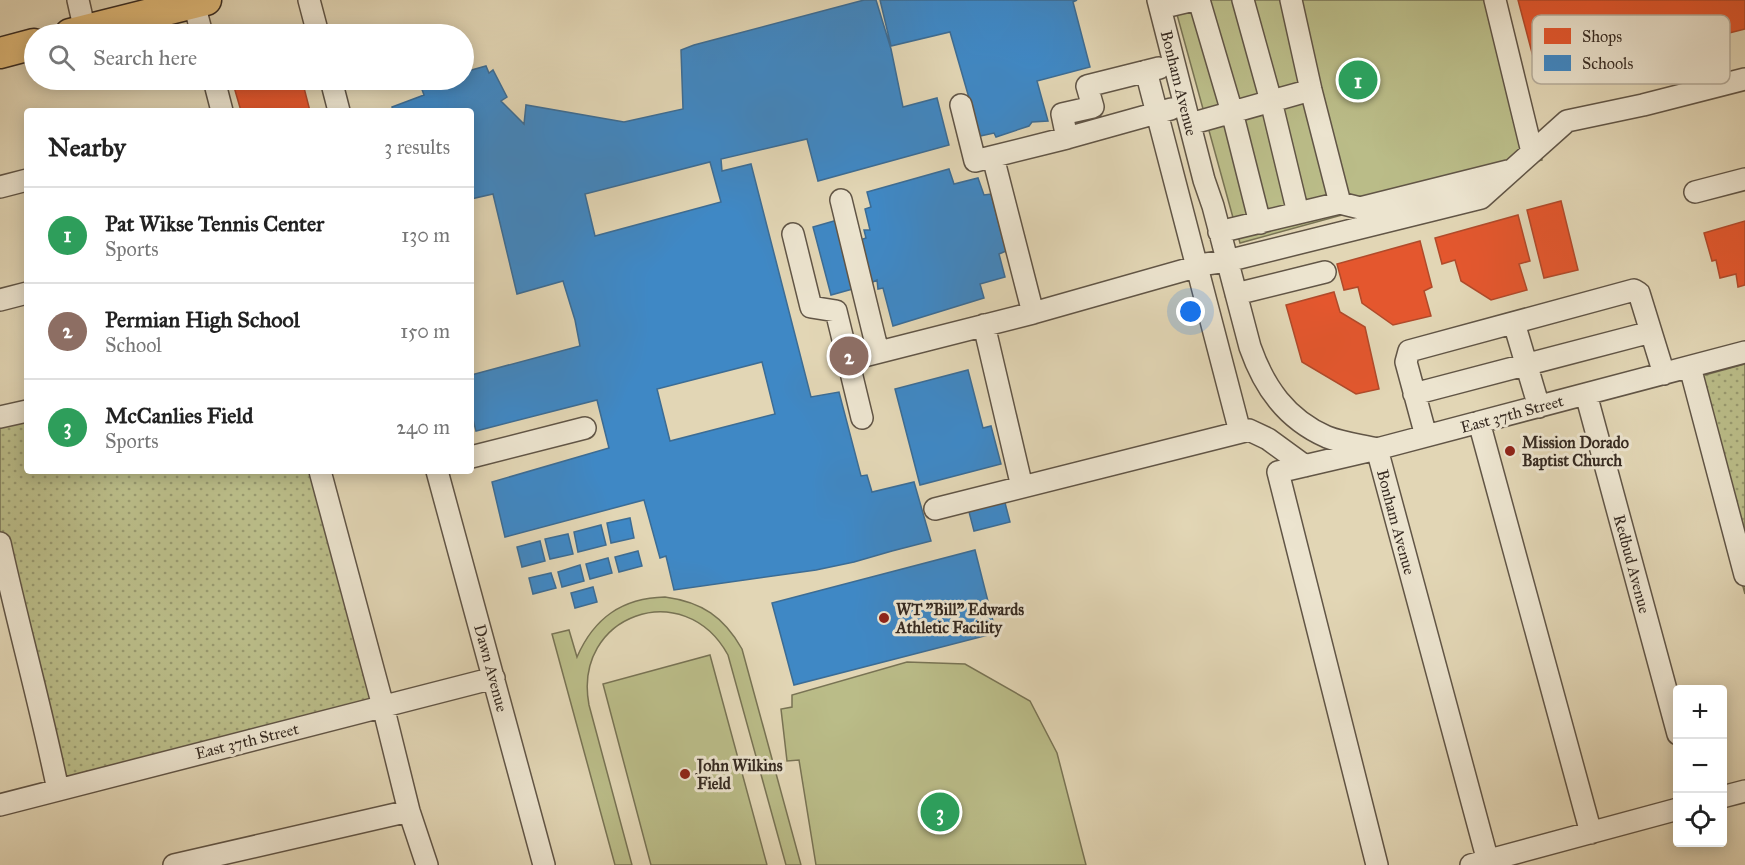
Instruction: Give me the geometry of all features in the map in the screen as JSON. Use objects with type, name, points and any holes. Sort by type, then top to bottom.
[{"type":"highway","points":[[111,24],[197,1]]},
{"type":"highway","points":[[0,52],[24,46]]},
{"type":"street","points":[[78,0],[78,24]]},
{"type":"street","points":[[309,0],[315,24]]},
{"type":"street","points":[[1159,4],[1196,0],[1232,112],[1260,223]]},
{"type":"street","points":[[1243,0],[1271,101],[1298,213]]},
{"type":"street","points":[[1291,0],[1340,203]]},
{"type":"street","points":[[1495,0],[1532,152]]},
{"type":"street","points":[[197,1],[200,24]]},
{"type":"street","name":"Bonham Avenue","points":[[1159,4],[1204,180],[1256,364],[1278,402],[1294,417],[1328,437],[1377,449],[1483,864]]},
{"type":"street","points":[[1067,138],[1062,114],[1093,106],[1087,86],[1174,64]]},
{"type":"street","points":[[1146,71],[1240,432]]},
{"type":"street","points":[[1730,83],[1745,79]]},
{"type":"street","points":[[848,360],[1033,313],[1197,266],[1227,261],[1481,198],[1567,121],[1725,84]]},
{"type":"street","points":[[217,90],[221,108]]},
{"type":"street","points":[[334,90],[338,108]]},
{"type":"street","points":[[961,105],[975,161],[1157,112],[1187,114],[1232,112],[1311,90]]},
{"type":"street","points":[[993,157],[1033,313]]},
{"type":"street","points":[[1219,232],[1340,203],[1360,208],[1512,170]]},
{"type":"street","points":[[1695,192],[1745,179]]},
{"type":"street","points":[[1176,187],[1204,180]]},
{"type":"street","points":[[0,187],[24,181]]},
{"type":"street","points":[[841,200],[878,352]]},
{"type":"street","points":[[793,234],[811,307],[836,311],[862,418]]},
{"type":"street","points":[[1236,294],[1324,272]]},
{"type":"street","points":[[1426,436],[1406,363],[1410,351],[1634,290],[1639,292],[1664,374]]},
{"type":"street","points":[[0,300],[24,294]]},
{"type":"street","points":[[1514,323],[1539,407]]},
{"type":"street","points":[[984,326],[1022,488]]},
{"type":"street","points":[[1414,394],[1651,332]]},
{"type":"street","points":[[1220,354],[1250,347]]},
{"type":"street","name":"East 37th Street","points":[[1377,865],[1278,472],[1377,449],[1745,352]]},
{"type":"street","points":[[1689,367],[1745,575]]},
{"type":"street","name":"Redbud Avenue","points":[[1586,394],[1673,719]]},
{"type":"street","points":[[0,417],[24,412]]},
{"type":"street","points":[[1479,422],[1591,833]]},
{"type":"street","points":[[474,456],[585,428]]},
{"type":"street","points":[[935,510],[1249,430],[1268,439],[1305,466]]},
{"type":"street","points":[[321,474],[409,811],[427,865]]},
{"type":"street","name":"Dawn Avenue","points":[[438,474],[544,865]]},
{"type":"street","points":[[0,543],[45,725],[58,790]]},
{"type":"street","name":"East 37th Street","points":[[0,805],[494,678]]},
{"type":"street","points":[[1727,796],[1745,791]]},
{"type":"street","points":[[1483,864],[1673,810]]},
{"type":"street","points":[[174,865],[409,811]]},
{"type":"green space","points":[[1173,0],[1498,0],[1542,160],[1240,243]]},
{"type":"green space","points":[[1745,364],[1745,594],[1687,380]]},
{"type":"green space","points":[[24,409],[24,474],[326,474],[389,704],[58,790],[0,568],[0,415]]},
{"type":"green space","points":[[665,597],[690,603],[711,613],[728,628],[742,649],[801,865],[786,865],[728,655],[709,630],[685,616],[660,612],[636,616],[614,629],[597,648],[588,674],[589,705],[632,865],[615,865],[552,634],[569,630],[577,657],[592,631],[611,613],[636,601]]},
{"type":"green space","name":"John Wilkins Field","points":[[710,655],[767,865],[651,865],[603,684]]},
{"type":"green space","points":[[907,662],[965,664],[1030,701],[1057,753],[1086,865],[816,865],[799,760],[787,761],[781,709],[792,707],[792,695]]},
{"type":"building: Shops","points":[[1518,0],[1745,0],[1745,29],[1730,33],[1730,15],[1532,15],[1532,53]]},
{"type":"building: Shops","points":[[235,90],[305,90],[309,108],[240,108]]},
{"type":"building: Shops","points":[[1561,201],[1578,270],[1544,278],[1527,210]]},
{"type":"building: Shops","points":[[1518,215],[1530,261],[1519,264],[1527,290],[1491,300],[1461,281],[1455,260],[1442,264],[1435,238]]},
{"type":"building: Shops","points":[[1745,221],[1745,285],[1738,287],[1736,274],[1720,278],[1716,260],[1712,261],[1704,233]]},
{"type":"building: Shops","points":[[1420,241],[1432,287],[1424,291],[1431,316],[1393,325],[1362,303],[1358,287],[1344,290],[1337,264]]},
{"type":"building: Shops","points":[[1334,292],[1340,312],[1365,327],[1379,389],[1356,394],[1302,362],[1286,305]]},
{"type":"building: Schools","points":[[864,0],[876,0],[891,49],[903,107],[937,98],[949,145],[818,181],[807,139],[721,159],[722,171],[751,164],[811,397],[839,392],[861,476],[867,475],[872,492],[914,482],[931,541],[816,570],[674,590],[666,556],[660,558],[644,500],[505,537],[492,482],[609,448],[597,400],[476,431],[474,374],[580,346],[575,320],[563,281],[517,294],[493,194],[474,198],[474,108],[392,107],[424,95],[422,90],[474,90],[474,69],[486,66],[489,73],[493,70],[507,97],[501,101],[524,124],[526,105],[624,122],[683,109],[681,50]],"holes":[[[710,162],[721,202],[595,236],[585,194]],[[762,362],[775,414],[670,441],[657,389]]]},
{"type":"building: Schools","points":[[880,0],[1077,0],[1073,2],[1090,67],[1037,81],[1048,121],[1032,122],[1029,126],[996,137],[994,133],[980,136],[950,32],[891,46]]},
{"type":"building: Schools","points":[[949,169],[954,184],[978,178],[984,195],[991,194],[1006,251],[999,254],[1005,277],[980,284],[984,298],[893,326],[883,288],[878,289],[877,280],[871,283],[860,240],[866,238],[864,230],[870,230],[865,209],[871,207],[867,192]]},
{"type":"building: Schools","points":[[841,219],[860,287],[831,295],[813,227]]},
{"type":"building: Schools","points":[[968,370],[983,428],[991,426],[1001,464],[920,485],[895,389]]},
{"type":"building: Schools","points":[[1004,499],[1010,522],[974,531],[968,508]]},
{"type":"building: Schools","points":[[630,518],[634,538],[611,543],[607,523]]},
{"type":"building: Schools","points":[[601,525],[606,545],[578,552],[574,532]]},
{"type":"building: Schools","points":[[568,534],[573,554],[550,559],[545,539]]},
{"type":"building: Schools","points":[[540,541],[545,561],[522,567],[517,547]]},
{"type":"building: Schools","name":"WT \"Bill\" Edwards Athletic Facility","points":[[975,550],[996,633],[794,685],[772,603]]},
{"type":"building: Schools","points":[[638,551],[642,566],[619,572],[615,557]]},
{"type":"building: Schools","points":[[608,558],[612,573],[590,579],[586,564]]},
{"type":"building: Schools","points":[[580,565],[584,581],[562,587],[558,572]]},
{"type":"building: Schools","points":[[551,573],[556,588],[533,594],[529,578]]},
{"type":"building: Schools","points":[[593,587],[597,602],[575,608],[571,593]]},
{"type":"place","name":"Pat Wikse Tennis Center","points":[[1358,80]]},
{"type":"place","name":"Permian High School","points":[[849,356]]},
{"type":"place","name":"Mission Dorado Baptist Church","points":[[1510,451]]},
{"type":"place","name":"WT \"Bill\" Edwards Athletic Facility","points":[[884,618]]},
{"type":"place","name":"John Wilkins Field","points":[[685,774]]},
{"type":"place","name":"McCanlies Field","points":[[940,812]]}]
